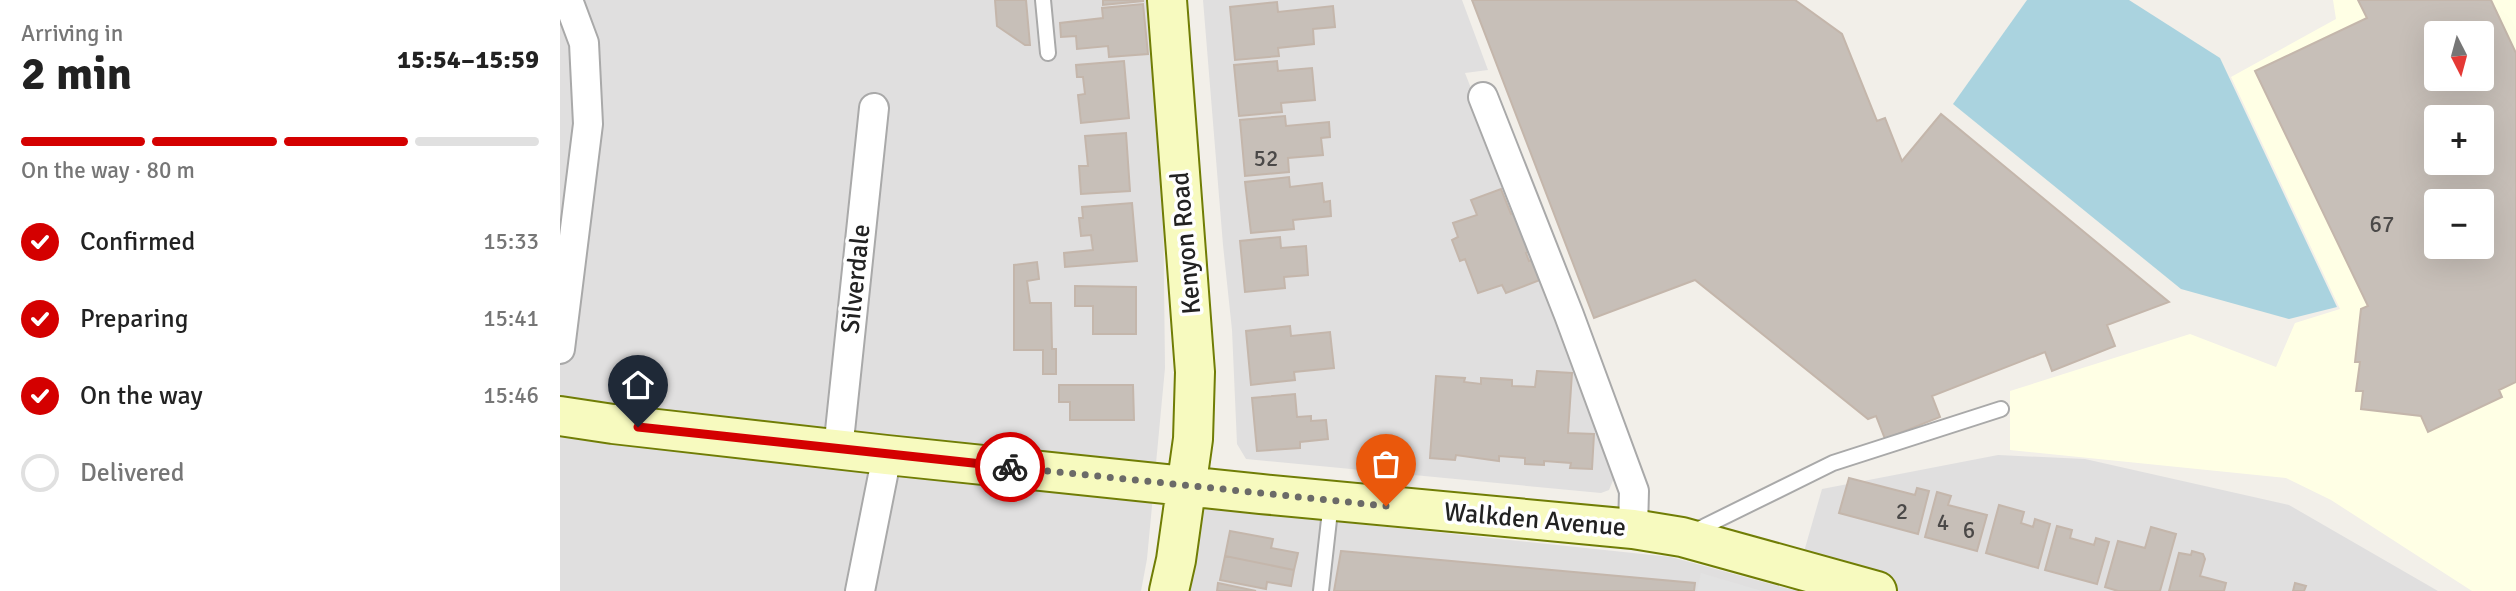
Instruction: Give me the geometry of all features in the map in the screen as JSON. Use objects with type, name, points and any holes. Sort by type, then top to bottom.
[{"type":"street","points":[[560,349],[588,124],[584,43],[568,0]]},
{"type":"street","name":"Kenyon Road","points":[[1167,0],[1195,372],[1193,439],[1170,591]]},
{"type":"street","points":[[1483,97],[1569,315],[1634,491],[1633,529]]},
{"type":"street","name":"Silverdale","points":[[838,450],[874,108]]},
{"type":"street","name":"Walkden Avenue","points":[[560,416],[838,450],[1633,529],[1682,537],[1877,591]]},
{"type":"street","points":[[860,591],[887,455]]},
{"type":"lane","points":[[1043,0],[1048,52]]},
{"type":"lane","points":[[1682,537],[1833,463],[2001,409]]},
{"type":"lane","points":[[1321,591],[1331,500]]},
{"type":"shaded area","points":[[560,0],[1158,0],[1161,20],[1165,368],[1147,559],[1141,591],[560,591]]},
{"type":"shaded area","points":[[1203,0],[1462,0],[1488,70],[1465,73],[1574,349],[1566,352],[1614,478],[1609,490],[1601,493],[1246,459],[1237,444],[1232,330]]},
{"type":"shaded area","points":[[2333,0],[2516,0],[2516,591],[2472,591],[2331,500],[2286,478],[2010,450],[2010,391],[2190,334],[2276,367],[2295,323],[2340,309],[2231,77],[2336,19]]},
{"type":"shaded area","points":[[1998,455],[2085,459],[2289,505],[2438,591],[1185,591],[1199,507],[1671,557],[1793,590],[1822,489]]},
{"type":"shaded area","points":[[1701,573],[1762,591],[1697,591]]},
{"type":"water","points":[[2027,0],[2129,0],[2220,58],[2337,307],[2289,319],[2181,289],[1953,104]]},
{"type":"building","points":[[995,0],[1026,0],[1030,45],[1025,45],[997,26]]},
{"type":"building","points":[[1103,0],[1143,0],[1143,1],[1103,5]]},
{"type":"building","points":[[1472,0],[1795,0],[1842,34],[1877,121],[1885,118],[1902,161],[1941,114],[2169,302],[2107,325],[2115,346],[2052,371],[2045,352],[1932,396],[1940,417],[1885,439],[1876,416],[1868,419],[1695,280],[1594,318]]},
{"type":"building","points":[[2358,0],[2491,0],[2516,53],[2516,382],[2499,390],[2502,397],[2428,432],[2421,416],[2361,409],[2363,391],[2356,391],[2360,362],[2355,362],[2361,309],[2368,306],[2255,71],[2367,18]]},
{"type":"building","points":[[1277,2],[1278,12],[1333,6],[1335,27],[1313,29],[1314,44],[1278,48],[1279,56],[1235,60],[1230,7]]},
{"type":"building","points":[[1143,4],[1148,54],[1109,57],[1108,46],[1077,49],[1076,36],[1061,37],[1060,23],[1103,18],[1102,8]]},
{"type":"building","points":[[1124,61],[1129,118],[1081,123],[1078,95],[1085,94],[1083,77],[1077,77],[1076,65]]},
{"type":"building","points":[[1277,61],[1278,71],[1312,68],[1315,100],[1281,103],[1282,112],[1239,116],[1234,65]]},
{"type":"building","points":[[1285,116],[1286,126],[1329,122],[1330,137],[1321,138],[1323,155],[1288,158],[1289,172],[1245,176],[1240,120]]},
{"type":"building","points":[[1126,133],[1130,191],[1081,194],[1079,166],[1088,166],[1085,136]]},
{"type":"building","points":[[1289,177],[1290,187],[1322,183],[1324,202],[1330,201],[1331,216],[1293,220],[1294,229],[1251,233],[1245,182]]},
{"type":"building","points":[[1501,189],[1511,214],[1516,212],[1531,251],[1526,253],[1529,261],[1532,260],[1540,280],[1506,293],[1502,285],[1478,293],[1465,259],[1460,261],[1452,240],[1458,237],[1453,223],[1477,215],[1471,200]]},
{"type":"building","points":[[1132,203],[1137,261],[1065,267],[1064,253],[1093,250],[1091,235],[1081,236],[1079,218],[1083,218],[1082,207]]},
{"type":"building","points":[[1280,237],[1281,248],[1306,246],[1308,275],[1284,277],[1285,288],[1245,292],[1240,241]]},
{"type":"building","points":[[1037,262],[1039,279],[1027,281],[1030,303],[1051,303],[1052,349],[1056,349],[1056,374],[1043,374],[1043,350],[1014,350],[1014,265]]},
{"type":"building","points":[[1075,286],[1136,287],[1136,334],[1093,334],[1093,306],[1075,306]]},
{"type":"building","points":[[1290,326],[1291,336],[1330,332],[1334,368],[1294,372],[1295,380],[1251,385],[1246,331]]},
{"type":"building","points":[[1537,371],[1572,373],[1568,433],[1594,434],[1592,469],[1570,468],[1571,463],[1544,461],[1544,465],[1525,464],[1525,458],[1499,456],[1499,461],[1456,455],[1455,460],[1430,458],[1436,376],[1465,378],[1464,382],[1481,384],[1481,378],[1512,380],[1512,386],[1535,387]]},
{"type":"building","points":[[1059,385],[1133,385],[1134,420],[1070,420],[1070,402],[1059,402]]},
{"type":"building","points":[[1295,394],[1297,417],[1311,416],[1311,421],[1326,420],[1328,439],[1300,442],[1300,448],[1257,451],[1252,398]]},
{"type":"building","points":[[1849,478],[1915,495],[1917,488],[1929,491],[1918,534],[1839,513]]},
{"type":"building","points":[[1937,492],[1951,496],[1948,505],[1987,515],[1977,551],[1925,537]]},
{"type":"building","points":[[1999,505],[2024,512],[2021,523],[2033,527],[2035,519],[2050,524],[2038,568],[1986,553]]},
{"type":"building","points":[[2057,526],[2072,530],[2070,538],[2094,545],[2096,538],[2109,542],[2097,584],[2045,570]]},
{"type":"building","points":[[2151,527],[2176,534],[2160,591],[2118,591],[2105,587],[2118,541],[2145,548]]},
{"type":"building","points":[[1230,531],[1273,539],[1271,548],[1298,553],[1294,570],[1225,556]]},
{"type":"building","points":[[1341,551],[1695,583],[1694,591],[1334,591]]},
{"type":"building","points":[[2192,551],[2203,554],[2205,559],[2200,576],[2226,583],[2224,591],[2169,591],[2179,553],[2191,555]]},
{"type":"building","points":[[1225,556],[1294,570],[1291,586],[1267,582],[1266,589],[1220,580]]},
{"type":"building","points":[[1218,583],[1256,591],[1217,591]]},
{"type":"building","points":[[2295,583],[2306,586],[2304,591],[2293,591]]},
{"type":"way so far","points":[[1010,467],[1386,506]]},
{"type":"route","points":[[638,427],[1010,467]]}]
